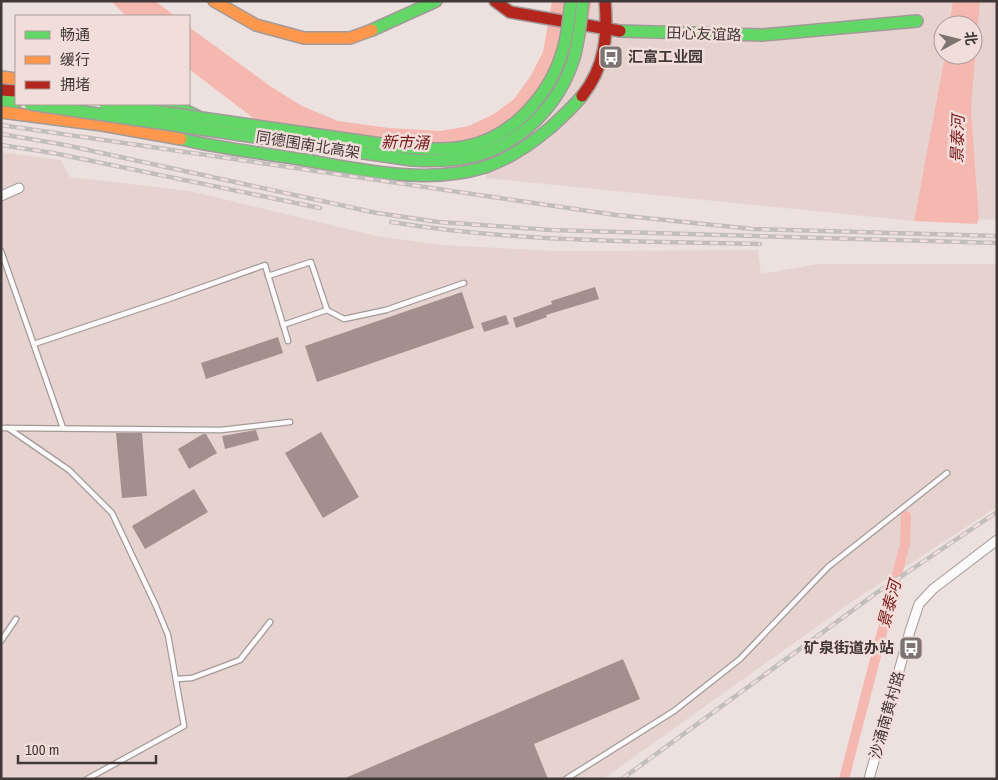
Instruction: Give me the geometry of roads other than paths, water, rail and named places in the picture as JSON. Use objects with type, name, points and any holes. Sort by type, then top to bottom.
[{"type":"street","points":[[214,1],[256,25],[304,38],[350,38],[366,33],[436,1]]},
{"type":"street","name":"田心友谊路","points":[[496,1],[510,12],[605,30],[762,35],[917,22]]},
{"type":"street","name":"同德围南北高架","points":[[112,105],[395,146],[438,149],[466,146],[487,139],[506,128],[530,108],[542,94],[562,56],[568,34],[571,1]]},
{"type":"street","name":"同德围南北高架","points":[[37,105],[412,160],[441,161],[468,158],[484,153],[511,140],[530,126],[551,102],[564,83],[572,64],[580,31],[583,1]]},
{"type":"street","points":[[1,112],[161,135],[230,150],[412,174],[445,174],[473,170],[504,158],[526,146],[548,130],[582,98],[602,62],[605,1]]},
{"type":"street","points":[[1,77],[15,79]]},
{"type":"street","points":[[1,90],[15,91]]},
{"type":"street","points":[[1,100],[15,102]]},
{"type":"street","points":[[172,105],[204,120],[236,143],[284,157]]},
{"type":"street","points":[[161,135],[170,132],[181,124],[184,113],[172,105]]},
{"type":"street","points":[[1,196],[19,188]]},
{"type":"street","name":"沙涌南黄村路","points":[[869,779],[910,631],[920,604],[932,589],[997,540]]},
{"type":"lane","points":[[2,254],[63,428]]},
{"type":"lane","points":[[268,276],[311,262],[327,310]]},
{"type":"lane","points":[[34,344],[265,265],[288,341]]},
{"type":"lane","points":[[283,325],[327,310],[344,318],[386,310],[464,283]]},
{"type":"lane","points":[[1,428],[221,430],[290,422]]},
{"type":"lane","points":[[8,428],[69,470],[112,513],[168,635],[184,726],[87,779]]},
{"type":"lane","points":[[566,779],[674,712],[740,659],[828,567],[947,473]]},
{"type":"lane","points":[[1,641],[16,619]]},
{"type":"lane","points":[[177,679],[192,678],[240,660],[270,622]]},
{"type":"water","points":[[111,1],[155,1],[174,15],[125,15]]},
{"type":"water","name":"新市涌","points":[[552,1],[592,1],[580,58],[567,87],[546,109],[485,157],[261,124],[190,70],[190,28],[270,86],[302,106],[338,121],[389,128],[440,131],[469,126],[494,114],[514,99],[530,77],[543,52]]},
{"type":"water","points":[[953,1],[980,1],[979,15],[951,15]]},
{"type":"water","points":[[943,65],[975,65],[971,110],[979,219],[977,224],[914,221]]},
{"type":"waterway","name":"景泰河","points":[[844,779],[905,544],[906,516]]},
{"type":"railway","points":[[1,125],[616,215],[753,229],[997,236]]},
{"type":"railway","points":[[1,134],[65,145],[377,213],[438,222],[551,230],[997,243]]},
{"type":"railway","points":[[1,145],[53,153],[320,208]]},
{"type":"railway","points":[[391,222],[437,229],[529,237],[760,244]]},
{"type":"railway","points":[[622,779],[875,594],[997,512]]},
{"type":"place","name":"汇富工业园","points":[[611,57]]},
{"type":"place","name":"矿泉街道办站","points":[[911,648]]}]
